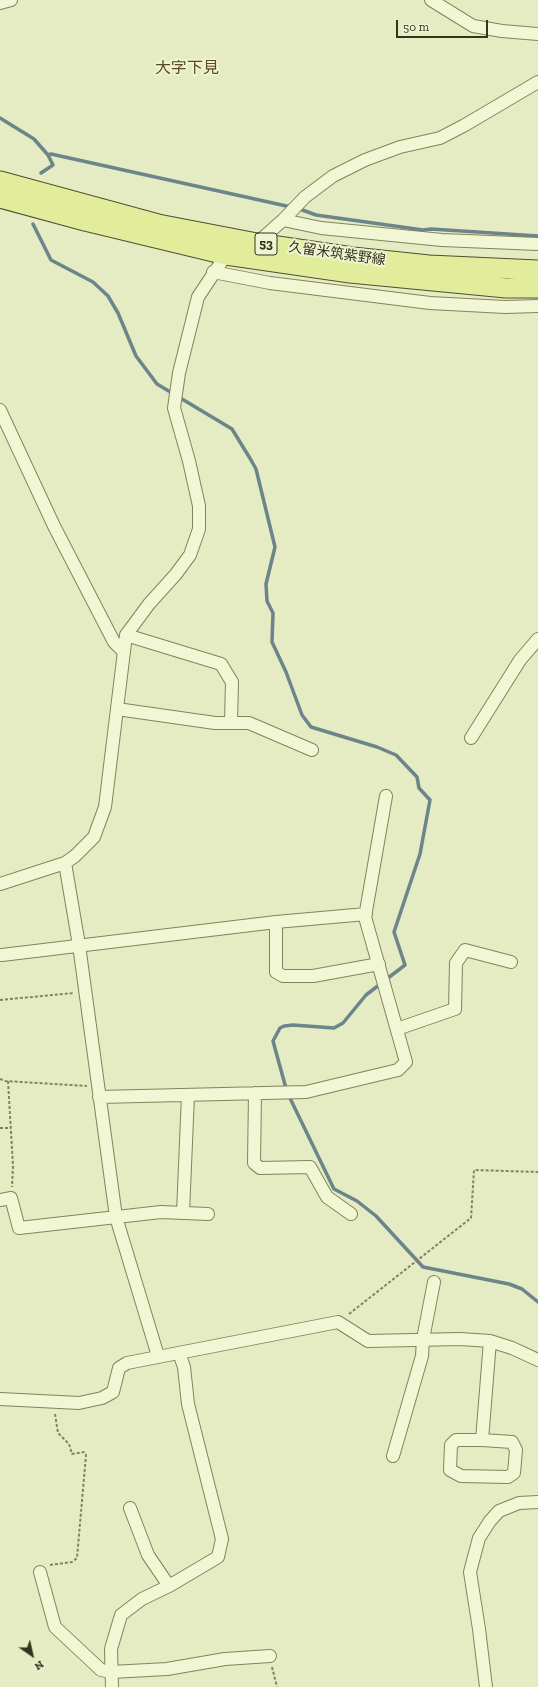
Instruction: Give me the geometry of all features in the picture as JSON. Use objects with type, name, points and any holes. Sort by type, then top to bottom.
[{"type":"main road","name":"久留米筑紫野線","points":[[0,181],[158,224],[257,243],[353,257],[429,265],[538,270]]},
{"type":"main road","name":"久留米筑紫野線","points":[[0,198],[85,221],[226,255],[350,273],[506,288],[538,288]]},
{"type":"street","points":[[0,3],[11,0]]},
{"type":"street","points":[[431,0],[473,26],[502,31],[538,34]]},
{"type":"street","points":[[257,243],[283,220],[305,197],[333,176],[365,160],[400,147],[440,138],[538,82]]},
{"type":"street","points":[[283,220],[321,228],[442,240],[538,244]]},
{"type":"street","points":[[0,884],[65,863],[94,837],[105,807],[126,635],[148,604],[176,574],[190,555],[199,529],[199,506],[189,460],[174,408],[179,373],[198,297],[213,272],[226,255]]},
{"type":"street","points":[[213,272],[270,283],[422,302],[505,307],[538,306]]},
{"type":"street","points":[[0,410],[58,533],[114,642],[123,651]]},
{"type":"street","points":[[126,635],[221,664],[232,682],[231,723]]},
{"type":"street","points":[[471,738],[520,660],[538,639]]},
{"type":"street","points":[[116,709],[215,723],[249,723],[312,750]]},
{"type":"street","points":[[98,1092],[188,1095],[306,1092],[398,1070],[406,1062],[365,917],[386,796]]},
{"type":"street","points":[[65,863],[79,945],[116,1217],[158,1356]]},
{"type":"street","points":[[2,955],[276,922],[366,914]]},
{"type":"street","points":[[276,922],[276,972],[283,976],[313,976],[379,964]]},
{"type":"street","points":[[397,1029],[455,1010],[456,963],[465,950],[511,962]]},
{"type":"street","points":[[255,1094],[254,1163],[260,1168],[310,1167],[326,1197],[350,1214]]},
{"type":"street","points":[[183,1213],[188,1095]]},
{"type":"street","points":[[6,1199],[19,1228],[161,1212],[208,1214]]},
{"type":"street","points":[[393,1456],[422,1356],[423,1339],[434,1282]]},
{"type":"street","points":[[0,1399],[79,1403],[102,1398],[113,1392],[119,1368],[127,1363],[338,1322],[368,1341],[460,1338],[490,1341],[512,1348],[538,1360]]},
{"type":"street","points":[[482,1440],[490,1341]]},
{"type":"street","points":[[112,1687],[110,1649],[121,1615],[142,1598],[169,1586],[218,1557],[222,1539],[188,1404],[184,1367],[179,1353]]},
{"type":"street","points":[[456,1440],[482,1440],[512,1442],[516,1450],[514,1473],[508,1476],[461,1476],[450,1470],[451,1446],[456,1440]]},
{"type":"street","points":[[486,1687],[470,1572],[479,1538],[490,1521],[499,1511],[519,1504],[538,1502]]},
{"type":"street","points":[[130,1508],[148,1555],[169,1586]]},
{"type":"street","points":[[40,1572],[55,1627],[101,1670],[111,1672],[167,1670],[225,1659],[270,1656]]},
{"type":"path","points":[[0,1000],[85,992]]},
{"type":"path","points":[[0,1079],[98,1092]]},
{"type":"path","points":[[6,1199],[13,1166],[8,1081]]},
{"type":"path","points":[[0,1128],[11,1128]]},
{"type":"path","points":[[338,1322],[471,1218],[474,1170],[538,1172]]},
{"type":"path","points":[[40,1572],[47,1565],[72,1562],[77,1558],[86,1463],[86,1455],[84,1452],[72,1454],[69,1444],[58,1433],[54,1402]]},
{"type":"path","points":[[270,1656],[277,1687]]},
{"type":"waterway","points":[[0,118],[34,139],[48,155],[53,165],[41,173]]},
{"type":"waterway","points":[[48,155],[51,154],[291,207]]},
{"type":"waterway","points":[[297,208],[316,215],[423,230],[431,229],[538,236]]},
{"type":"waterway","points":[[33,224],[51,260],[93,282],[108,296],[118,313],[136,356],[157,384],[232,429],[256,469],[275,547],[266,584],[267,601],[273,613],[272,642],[286,672],[302,715],[311,727],[377,747],[396,755],[417,777],[419,788],[430,800],[420,854],[394,932],[405,965],[366,995],[343,1023],[334,1028],[293,1025],[280,1028],[273,1041],[287,1092],[334,1189],[357,1201],[376,1216],[423,1267],[509,1284],[522,1289],[538,1302]]},
{"type":"district","name":"大字下見","points":[[187,68]]}]
